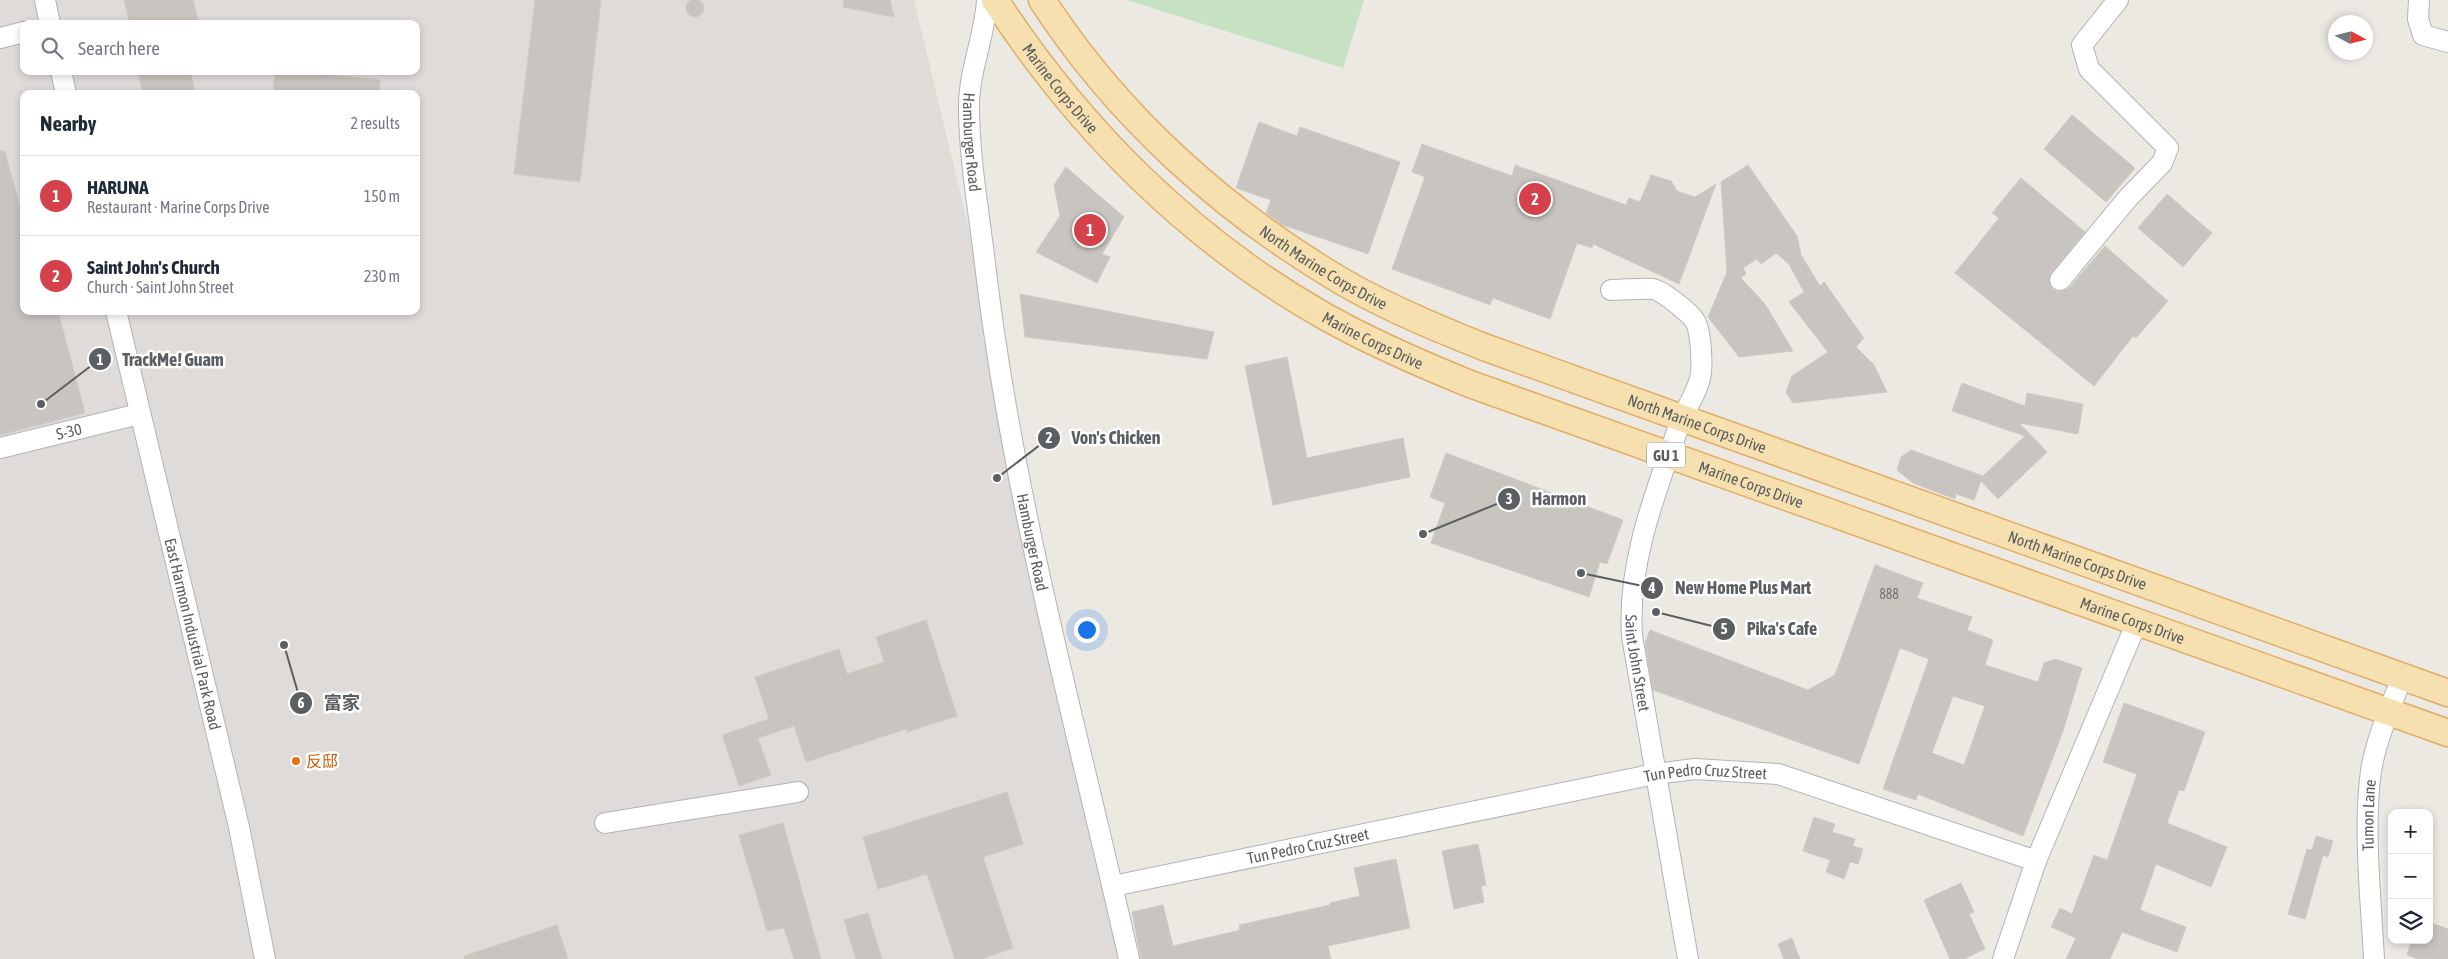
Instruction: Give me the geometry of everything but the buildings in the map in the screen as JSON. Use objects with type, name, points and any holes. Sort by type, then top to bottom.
[{"type":"main road","name":"Marine Corps Drive","points":[[995,0],[1046,74],[1100,137],[1193,225],[1258,274],[1326,317],[1417,363],[1668,456],[2448,733]]},
{"type":"main road","name":"North Marine Corps Drive","points":[[1042,0],[1094,71],[1145,128],[1218,195],[1295,252],[1345,283],[1433,327],[1682,419],[2448,693]]},
{"type":"street","points":[[45,0],[49,20]]},
{"type":"street","name":"Hamburger Road","points":[[987,0],[986,20],[973,75],[969,105],[972,149],[992,325],[1020,487],[1129,959]]},
{"type":"street","points":[[2060,280],[2128,198],[2162,163],[2168,148],[2089,69],[2082,45],[2118,0]]},
{"type":"street","points":[[2419,0],[2418,19],[2424,35],[2448,42]]},
{"type":"street","points":[[0,38],[20,33]]},
{"type":"street","points":[[62,75],[65,90]]},
{"type":"street","name":"Saint John Street","points":[[1612,290],[1655,290],[1680,305],[1695,322],[1700,346],[1700,378],[1668,456],[1639,553],[1632,584],[1630,608],[1632,636],[1688,959]]},
{"type":"street","name":"East Harmon Industrial Park Road","points":[[117,315],[239,827],[265,959]]},
{"type":"street","name":"S-30","points":[[0,448],[139,414]]},
{"type":"street","points":[[2003,959],[2036,861],[2136,622]]},
{"type":"street","name":"Tumon Lane","points":[[2374,959],[2369,797],[2371,771],[2376,748],[2402,677]]},
{"type":"street","name":"Tun Pedro Cruz Street","points":[[1113,886],[1656,774],[1695,769],[1778,774],[2036,861]]},
{"type":"street","points":[[605,823],[798,792]]},
{"type":"shaded area","points":[[0,0],[914,0],[992,325],[1127,959],[0,959]]},
{"type":"green space","points":[[1127,0],[1364,0],[1343,68]]},
{"type":"place","name":"Saint John's Church","points":[[1535,199]]},
{"type":"place","name":"HARUNA","points":[[1090,230]]},
{"type":"place","name":"TrackMe! Guam","points":[[41,404]]},
{"type":"place","name":"Von's Chicken","points":[[997,478]]},
{"type":"place","name":"Harmon","points":[[1423,534]]},
{"type":"place","name":"New Home Plus Mart","points":[[1581,573]]},
{"type":"place","name":"Pika's Cafe","points":[[1656,612]]},
{"type":"place","name":"富家","points":[[284,645]]},
{"type":"place","name":"反邸","points":[[296,761]]}]
